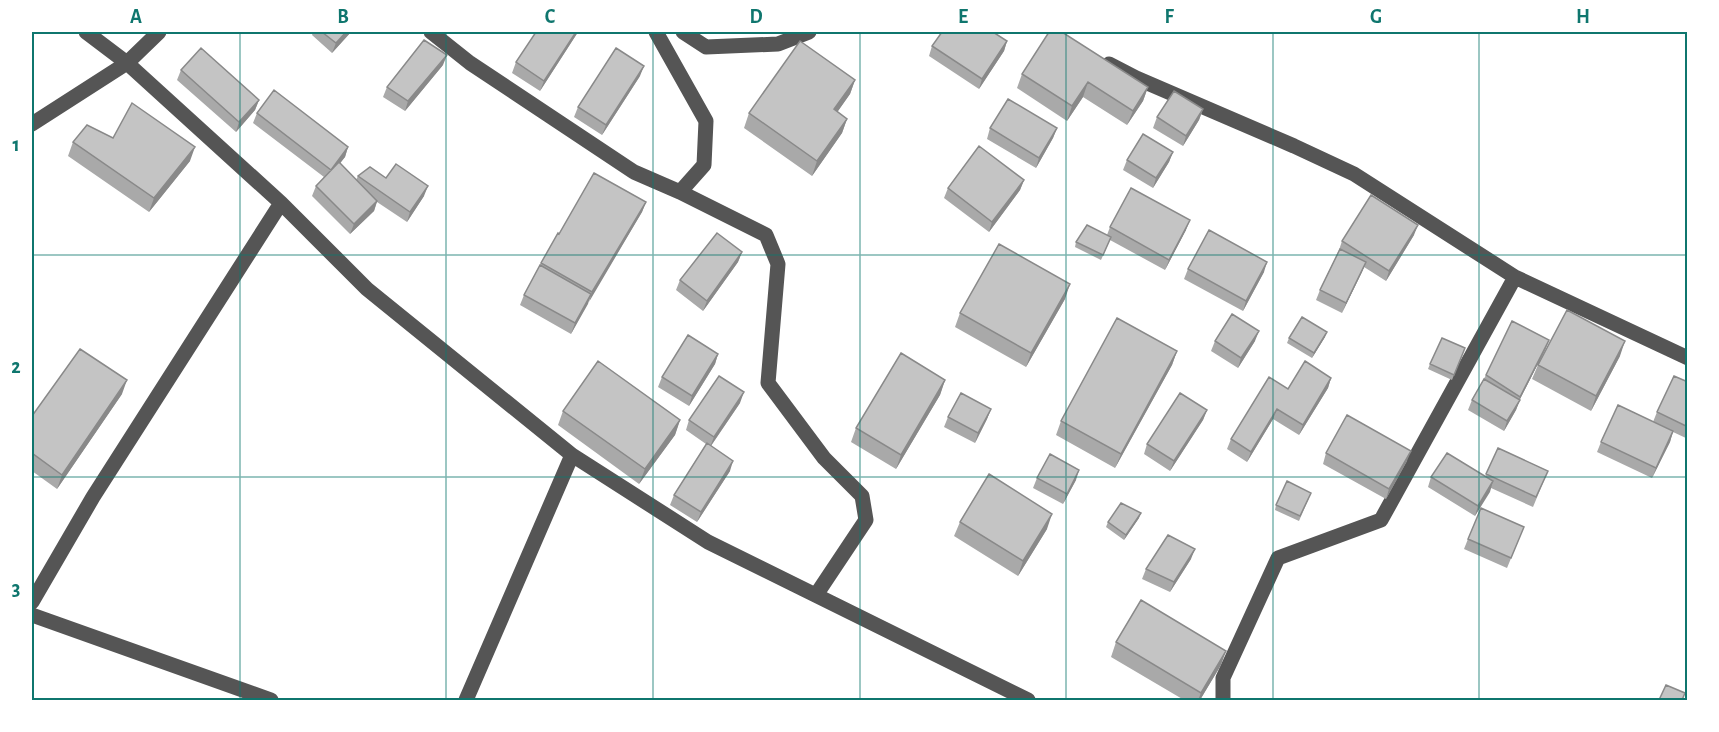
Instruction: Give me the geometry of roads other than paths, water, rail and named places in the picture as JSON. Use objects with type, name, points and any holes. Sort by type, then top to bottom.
[{"type":"street","points":[[86,32],[128,63],[281,203],[367,289],[572,454],[708,542],[1028,700]]},
{"type":"street","points":[[32,124],[128,63],[159,32]]},
{"type":"street","points":[[431,32],[470,63],[634,172],[766,235],[778,264],[768,382],[824,458],[862,496],[866,520],[816,595]]},
{"type":"street","points":[[656,32],[706,121],[704,165],[680,192]]},
{"type":"street","points":[[683,32],[706,47],[778,44],[809,32]]},
{"type":"street","points":[[1097,57],[1136,78],[1354,174],[1515,278],[1688,358]]},
{"type":"street","points":[[32,602],[93,497],[281,203]]},
{"type":"street","points":[[1223,700],[1223,678],[1278,558],[1381,520],[1515,278]]},
{"type":"street","points":[[466,700],[572,454]]},
{"type":"street","points":[[32,615],[271,700]]}]
